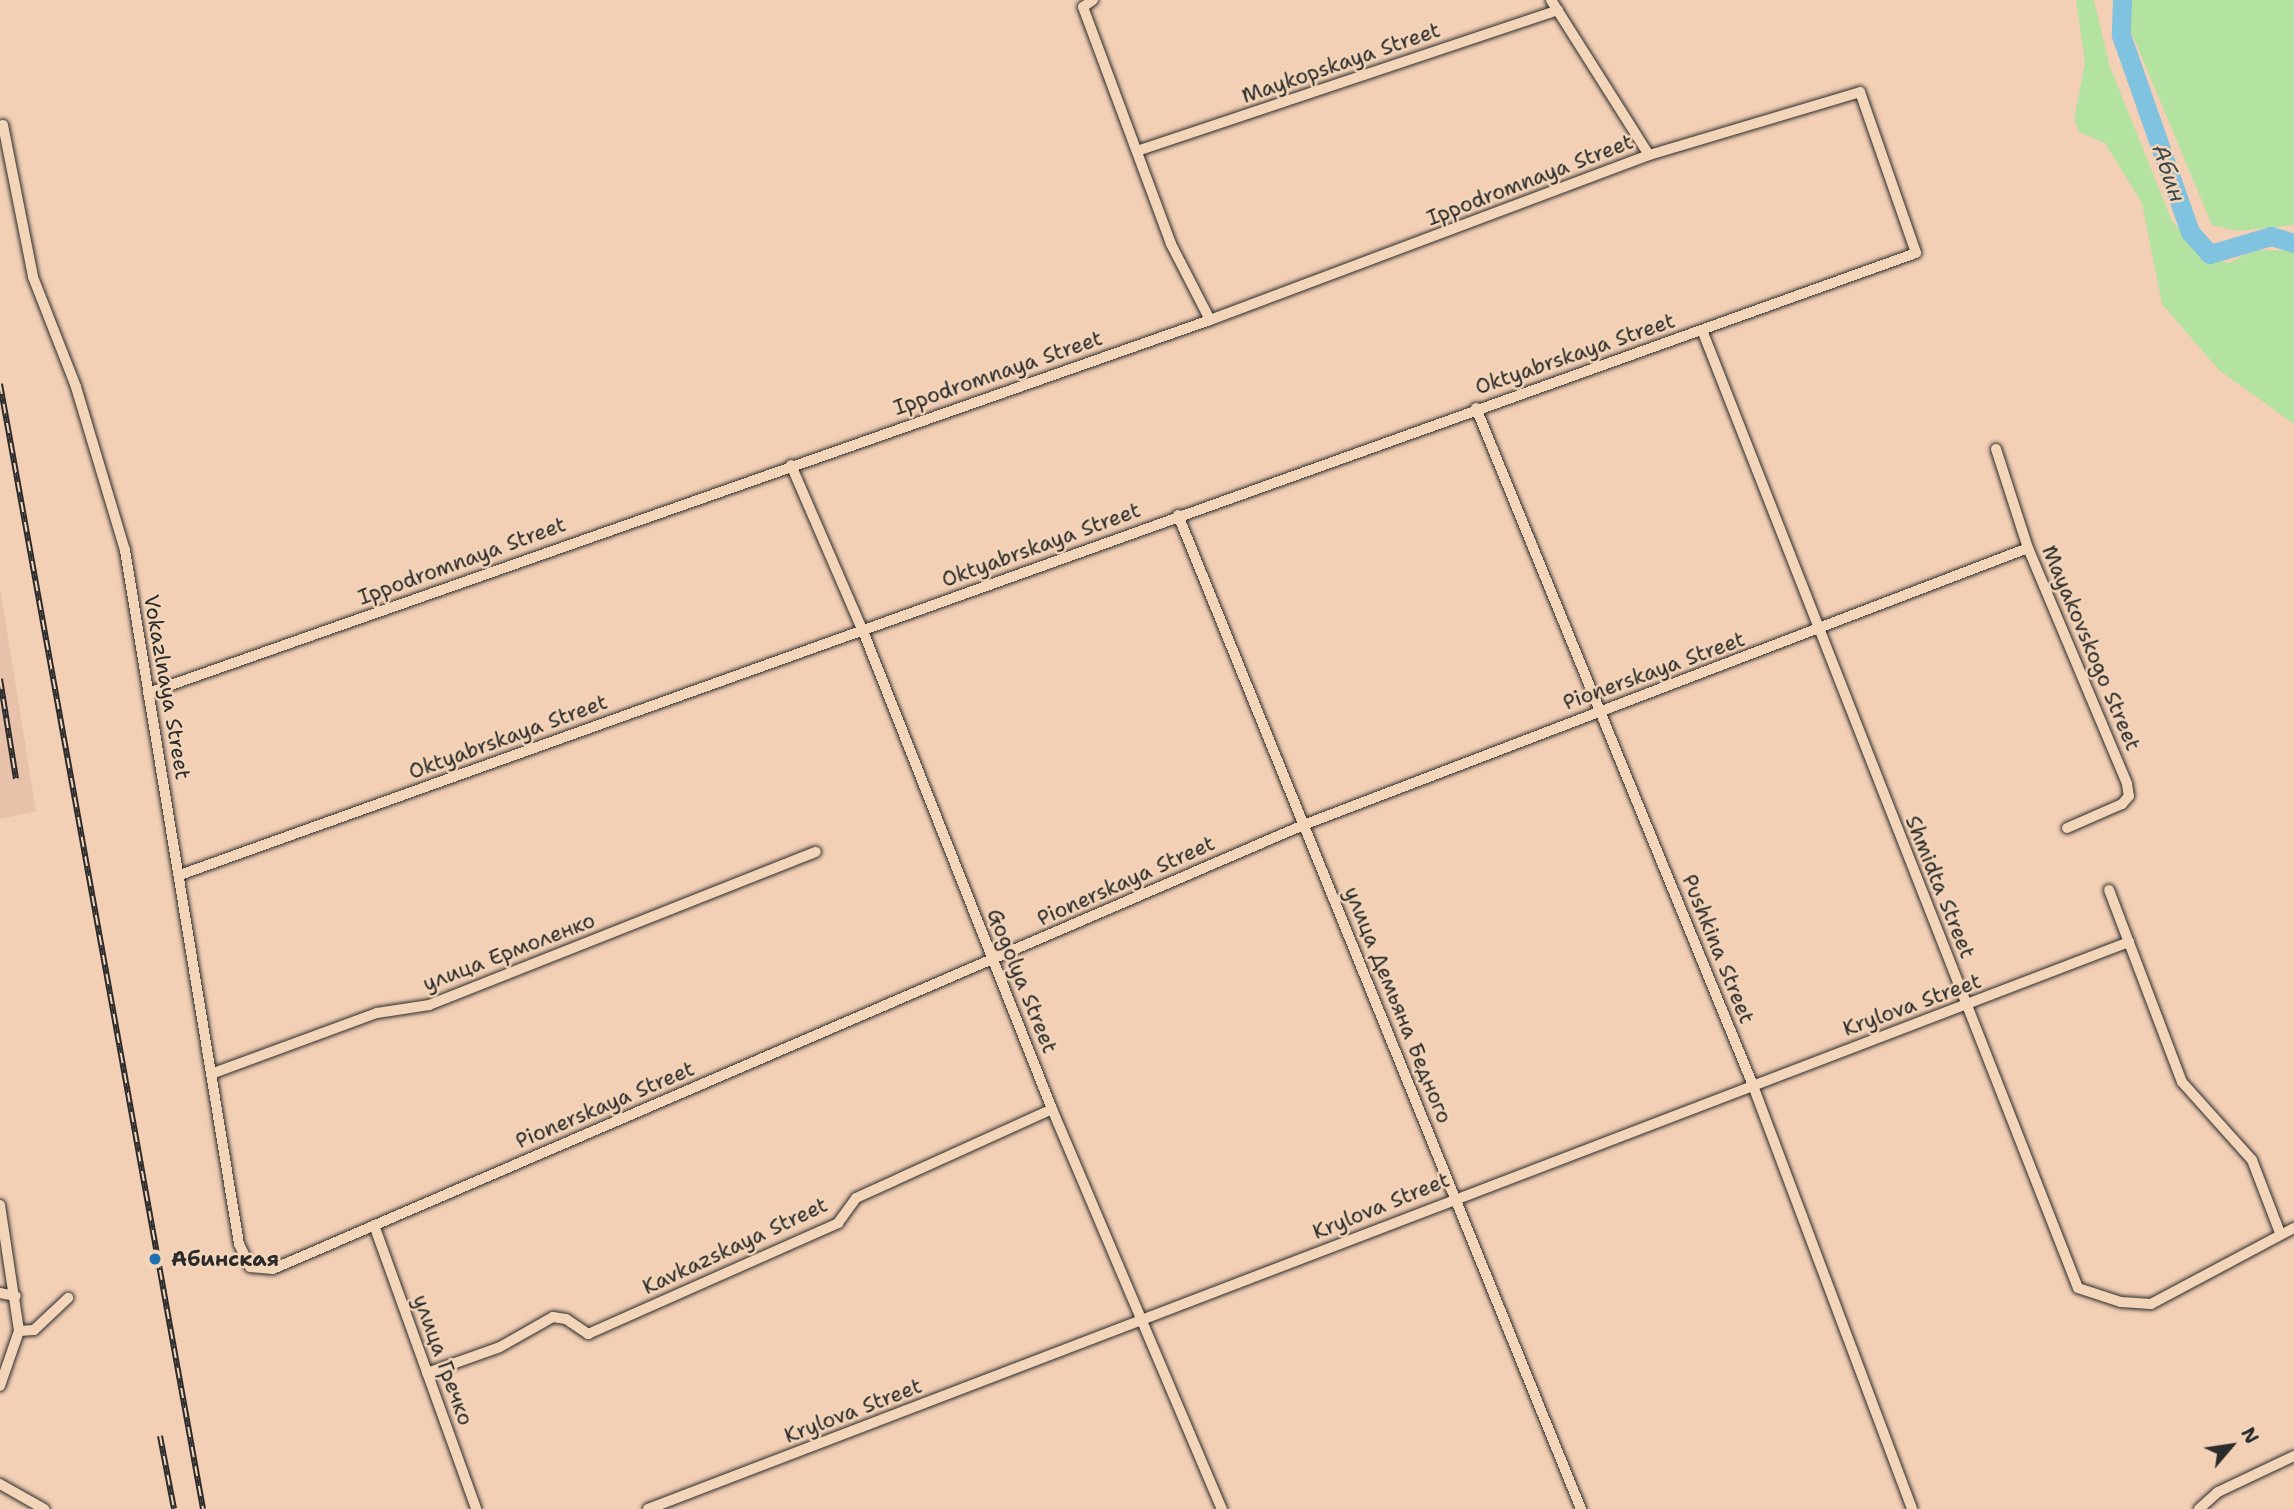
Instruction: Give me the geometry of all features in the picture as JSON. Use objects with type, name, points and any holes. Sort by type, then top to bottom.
[{"type":"street","points":[[1551,0],[1649,155]]},
{"type":"street","points":[[1088,4],[1171,244],[1210,320]]},
{"type":"street","name":"Maykopskaya Street","points":[[1137,151],[1558,10]]},
{"type":"street","name":"Ippodromnaya Street","points":[[148,693],[1210,320],[1649,155],[1860,92],[1916,253]]},
{"type":"street","name":"Vokazlnaya Street","points":[[3,125],[33,277],[76,387],[115,508],[180,874],[239,1244],[250,1267]]},
{"type":"street","name":"Oktyabrskaya Street","points":[[180,874],[863,631],[1476,408],[1916,253]]},
{"type":"street","name":"Shmidta Street","points":[[1702,330],[1818,632],[2078,1289],[2121,1302],[2151,1304],[2280,1233]]},
{"type":"street","name":"Pushkina Street","points":[[1476,408],[1752,1083],[1912,1509]]},
{"type":"street","name":"Mayakovskogo Street","points":[[1996,449],[2028,548],[2127,783],[2129,796],[2122,804],[2067,828]]},
{"type":"street","name":"Gogolya Street","points":[[791,465],[863,631],[1052,1109],[1222,1509]]},
{"type":"street","name":"улица Демьяна Бедного","points":[[1178,515],[1306,824],[1581,1509]]},
{"type":"street","name":"Pionerskaya Street","points":[[250,1267],[273,1269],[1306,824],[1601,710],[1818,632],[2028,548]]},
{"type":"street","name":"улица Ермоленко","points":[[211,1074],[377,1013],[429,1004],[816,852]]},
{"type":"street","points":[[2109,890],[2182,1082],[2252,1160],[2280,1233],[2294,1228]]},
{"type":"street","name":"Krylova Street","points":[[648,1509],[1144,1321],[1752,1083],[1968,1007],[2129,942]]},
{"type":"street","name":"Kavkazskaya Street","points":[[427,1373],[500,1347],[553,1317],[566,1319],[588,1334],[838,1223],[856,1198],[1052,1109]]},
{"type":"street","points":[[0,1205],[16,1296],[19,1331],[0,1387]]},
{"type":"street","name":"улица Гречко","points":[[374,1225],[476,1509]]},
{"type":"street","points":[[0,1293],[16,1296]]},
{"type":"street","points":[[19,1331],[34,1330],[68,1298]]},
{"type":"street","points":[[2199,1509],[2218,1492],[2294,1456]]},
{"type":"street","points":[[0,1484],[44,1509]]},
{"type":"shaded area","points":[[0,588],[36,811],[0,819]]},
{"type":"green space","points":[[2076,0],[2094,0],[2109,64],[2172,221],[2201,257],[2229,263],[2254,250],[2294,251],[2294,424],[2219,370],[2162,304],[2142,203],[2105,143],[2079,132],[2074,119],[2085,63]]},
{"type":"green space","points":[[2118,0],[2294,0],[2294,225],[2237,231],[2212,225]]},
{"type":"waterway","name":"Абин","points":[[2122,0],[2121,35],[2190,232],[2210,254],[2271,236],[2294,243]]},
{"type":"railway","points":[[0,384],[203,1509]]},
{"type":"railway","points":[[0,679],[16,779]]},
{"type":"railway","points":[[160,1436],[174,1509]]},
{"type":"place","name":"Абинская","points":[[155,1259]]}]
